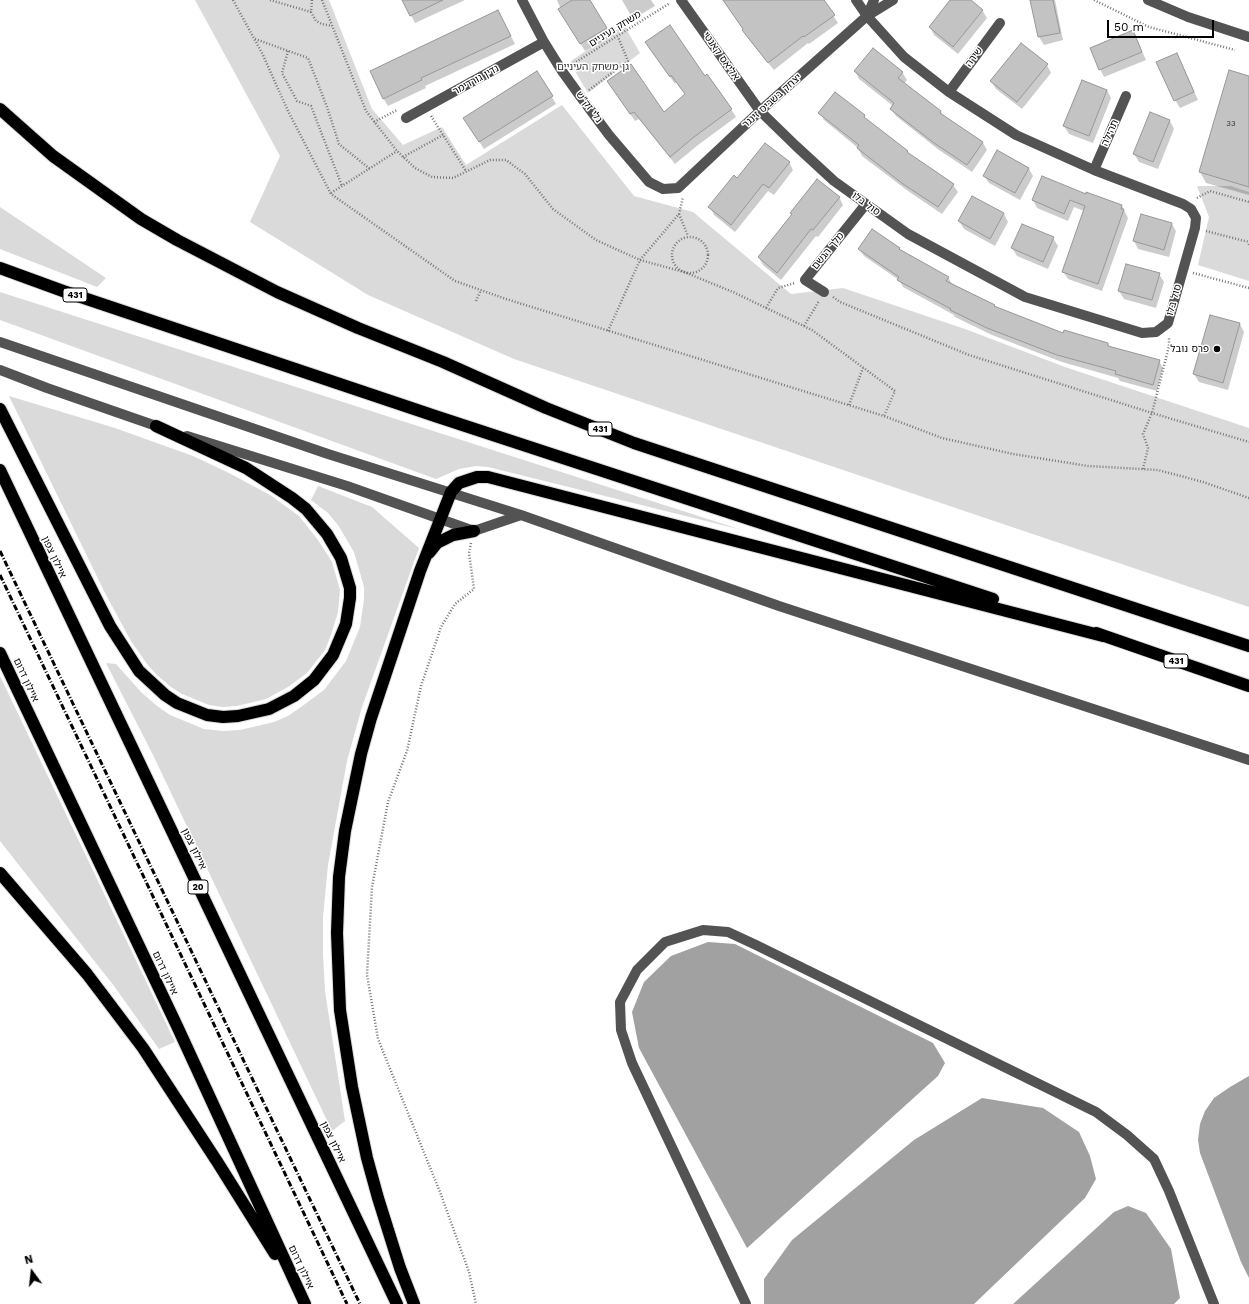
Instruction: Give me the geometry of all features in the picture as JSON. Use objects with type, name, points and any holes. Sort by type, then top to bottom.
[{"type":"highway","name":"431","points":[[0,109],[53,156],[141,219],[177,240],[277,292],[358,328],[443,362],[546,408],[634,443],[1249,646]]},
{"type":"highway","name":"431","points":[[0,268],[63,291],[435,416],[1103,636],[1249,686]]},
{"type":"highway","points":[[0,409],[110,626],[140,671],[165,695],[177,703],[207,715],[223,717],[238,716],[269,709],[294,696],[314,680],[334,655],[346,624],[350,598],[350,588],[341,558],[327,534],[306,510],[292,498],[246,468],[156,426]]},
{"type":"highway","name":"איילון צפון","points":[[0,470],[397,1304]]},
{"type":"highway","points":[[414,1304],[400,1268],[378,1198],[367,1158],[359,1120],[340,1010],[337,933],[339,877],[345,831],[370,718],[440,519],[451,492],[459,483],[477,477],[488,477],[1103,636]]},
{"type":"highway","points":[[426,557],[437,543],[453,535],[474,531]]},
{"type":"highway","points":[[1010,567],[1249,638]]},
{"type":"highway","name":"איילון דרום","points":[[0,653],[177,1026],[304,1301]]},
{"type":"highway","points":[[0,873],[86,974],[143,1048],[218,1163],[304,1301]]},
{"type":"street","name":"נלי זק\"ש","points":[[522,0],[544,42],[562,71],[610,135],[649,182],[663,189],[678,188]]},
{"type":"street","name":"אליאס קאנטי","points":[[681,0],[760,111]]},
{"type":"street","name":"סול בלו","points":[[760,111],[834,181],[908,234],[1025,297],[1142,333],[1156,332],[1168,323],[1195,228],[1196,218],[1191,209],[1183,204],[1094,170],[1016,135],[949,92],[904,57],[867,16],[856,0]]},
{"type":"street","name":"יצחק בשביס זינגר","points":[[867,16],[874,0]]},
{"type":"street","name":"יצחק בשביס זינגר","points":[[678,188],[760,111],[867,16],[893,0]]},
{"type":"street","points":[[1148,0],[1188,17],[1249,37]]},
{"type":"street","name":"שירה","points":[[949,92],[1000,23]]},
{"type":"street","name":"נדין גורדימר","points":[[406,118],[544,42]]},
{"type":"street","name":"תהילה","points":[[1094,170],[1126,96]]},
{"type":"street","name":"מלך הגשם","points":[[824,292],[805,280],[866,204]]},
{"type":"street","points":[[0,342],[328,454],[521,514],[779,606],[1249,760]]},
{"type":"street","points":[[0,370],[156,426],[347,486],[474,531],[521,514]]},
{"type":"street","points":[[746,1304],[632,1063],[621,1030],[620,1002],[637,970],[665,942],[702,930],[728,932],[1096,1112],[1127,1135],[1154,1159],[1169,1191],[1214,1304]]},
{"type":"path","points":[[234,0],[288,111],[331,194],[455,281],[506,299],[884,416],[942,438],[1013,454],[1088,466],[1158,470],[1203,482],[1249,498]]},
{"type":"path","points":[[270,0],[311,12]]},
{"type":"path","points":[[312,0],[311,12],[316,21],[332,26]]},
{"type":"path","points":[[322,0],[366,111],[397,151],[415,168],[432,177],[453,178],[490,160],[506,160],[525,174],[553,209],[596,240],[640,260],[684,272],[689,273],[700,269],[705,265],[708,254],[707,249],[700,240],[695,237],[688,236],[682,238],[673,246],[672,259],[678,269],[684,272],[733,292],[812,330],[895,391],[884,416]]},
{"type":"path","name":"משחק נעיניים","points":[[562,71],[675,0]]},
{"type":"path","points":[[1094,0],[1149,27],[1235,50]]},
{"type":"path","points":[[580,96],[628,61],[618,37]]},
{"type":"path","points":[[254,39],[308,58],[328,107],[339,144],[370,169]]},
{"type":"path","points":[[288,51],[282,74],[297,102],[311,106],[342,186]]},
{"type":"path","points":[[374,122],[400,108],[406,118]]},
{"type":"path","points":[[426,108],[466,172]]},
{"type":"path","points":[[403,157],[443,135]]},
{"type":"path","points":[[331,194],[397,151]]},
{"type":"path","points":[[608,331],[640,260],[679,214],[688,179]]},
{"type":"path","points":[[1183,204],[1210,191],[1249,202]]},
{"type":"path","points":[[679,214],[688,236]]},
{"type":"path","points":[[1195,228],[1249,244]]},
{"type":"path","points":[[1183,270],[1249,288]]},
{"type":"path","points":[[766,308],[778,288],[805,280]]},
{"type":"path","points":[[476,301],[481,290]]},
{"type":"path","points":[[804,326],[824,292],[840,302],[969,354],[1152,413],[1249,442]]},
{"type":"path","points":[[1143,469],[1148,448],[1143,434],[1152,413],[1169,346],[1168,323]]},
{"type":"path","points":[[849,405],[863,368]]},
{"type":"path","points":[[474,531],[469,553],[474,589],[455,604],[441,626],[421,686],[407,751],[388,802],[372,887],[366,975],[378,1039],[440,1192],[469,1272],[476,1304]]},
{"type":"green space","points":[[195,0],[329,0],[372,109],[403,145],[442,127],[466,165],[562,105],[634,196],[693,212],[791,294],[843,288],[965,329],[1065,367],[1249,428],[1249,607],[514,359],[368,295],[250,222],[280,156]]},
{"type":"green space","name":"גן משחק העיניים","points":[[624,25],[640,53],[588,93],[573,68],[571,61]]},
{"type":"green space","points":[[1197,186],[1231,186],[1249,192],[1249,281],[1198,265],[1209,217]]},
{"type":"green space","points":[[0,207],[106,278],[97,287],[0,249]]},
{"type":"green space","points":[[0,292],[742,530],[488,467],[476,466],[459,469],[436,479],[0,320]]},
{"type":"green space","points":[[9,396],[115,428],[193,456],[270,495],[299,516],[318,540],[332,562],[340,590],[338,612],[331,635],[325,650],[307,673],[288,687],[266,699],[237,706],[223,707],[209,705],[182,694],[157,675],[147,664],[131,641],[105,593]]},
{"type":"green space","points":[[318,486],[372,507],[419,548],[362,707],[347,761],[328,865],[323,917],[325,991],[345,1121],[332,1131],[153,755],[106,663],[116,664],[141,692],[170,715],[204,729],[223,731],[240,730],[274,722],[288,716],[324,690],[346,661],[360,627],[364,587],[354,552],[338,525],[328,513],[311,500]]},
{"type":"green space","points":[[0,676],[175,1042],[159,1049],[114,986],[0,841]]},
{"type":"shaded area","points":[[708,942],[735,944],[933,1043],[945,1063],[938,1076],[747,1248],[639,1048],[632,1012],[644,982],[671,956]]},
{"type":"shaded area","points":[[1249,1076],[1249,1278],[1241,1262],[1200,1153],[1198,1140],[1200,1124],[1205,1111],[1214,1098]]},
{"type":"shaded area","points":[[982,1098],[1043,1108],[1079,1132],[1090,1156],[1096,1179],[1085,1198],[974,1304],[764,1304],[764,1279],[792,1240],[914,1140]]},
{"type":"shaded area","points":[[1128,1206],[1146,1213],[1171,1249],[1180,1298],[1174,1304],[1013,1304],[1114,1212]]},
{"type":"building","points":[[402,0],[443,0],[410,16]]},
{"type":"building","points":[[572,0],[590,0],[607,28],[580,44],[558,9]]},
{"type":"building","points":[[723,0],[824,0],[835,15],[804,37],[803,36],[768,63],[742,30],[743,29]]},
{"type":"building","points":[[950,0],[971,0],[983,10],[953,47],[929,27]]},
{"type":"building","points":[[1030,0],[1053,0],[1060,33],[1038,37]]},
{"type":"building","points":[[498,10],[511,36],[421,78],[422,80],[383,99],[370,71]]},
{"type":"building","points":[[670,25],[705,76],[707,74],[732,109],[670,157],[634,112],[630,114],[607,81],[631,64],[664,112],[685,94],[671,75],[670,77],[645,42]]},
{"type":"building","points":[[1133,30],[1142,52],[1099,70],[1090,48]]},
{"type":"building","points":[[1021,43],[1048,64],[1017,102],[990,81]]},
{"type":"building","points":[[873,48],[903,72],[898,78],[941,111],[940,113],[983,142],[967,165],[934,143],[890,109],[894,103],[854,71]]},
{"type":"building","points":[[1177,53],[1194,92],[1174,101],[1156,62]]},
{"type":"building","points":[[1229,70],[1249,76],[1249,187],[1199,172]]},
{"type":"building","points":[[537,71],[553,96],[479,142],[463,118]]},
{"type":"building","points":[[1082,80],[1107,90],[1089,136],[1063,126]]},
{"type":"building","points":[[835,92],[865,115],[864,117],[908,151],[907,152],[954,184],[938,207],[903,184],[857,148],[859,145],[818,113]]},
{"type":"building","points":[[1150,112],[1170,120],[1153,162],[1133,154]]},
{"type":"building","points":[[765,143],[790,162],[769,188],[763,184],[731,225],[708,207],[734,175],[737,178]]},
{"type":"building","points":[[997,150],[1029,168],[1015,193],[983,176]]},
{"type":"building","points":[[1042,176],[1086,194],[1086,192],[1122,205],[1121,209],[1124,209],[1098,284],[1062,272],[1085,206],[1070,200],[1064,214],[1032,200]]},
{"type":"building","points":[[817,179],[840,197],[813,230],[811,229],[777,273],[758,257]]},
{"type":"building","points":[[972,196],[1004,213],[990,239],[958,221]]},
{"type":"building","points":[[1141,214],[1172,223],[1164,250],[1133,241]]},
{"type":"building","points":[[1022,224],[1054,237],[1043,262],[1011,248]]},
{"type":"building","points":[[872,229],[900,248],[899,249],[949,277],[946,281],[995,305],[994,306],[1063,333],[1064,330],[1108,343],[1108,346],[1160,360],[1153,385],[1115,374],[1116,371],[1057,355],[987,328],[950,310],[951,309],[897,280],[899,277],[858,249]]},
{"type":"building","points":[[1126,264],[1160,273],[1152,300],[1118,291]]},
{"type":"building","name":"פרס נובל","points":[[1210,315],[1240,323],[1223,383],[1193,374]]},
{"type":"railway","points":[[0,551],[360,1304]]},
{"type":"railway","points":[[0,575],[347,1304]]},
{"type":"place","name":"פרס נובל","points":[[1217,349]]}]
